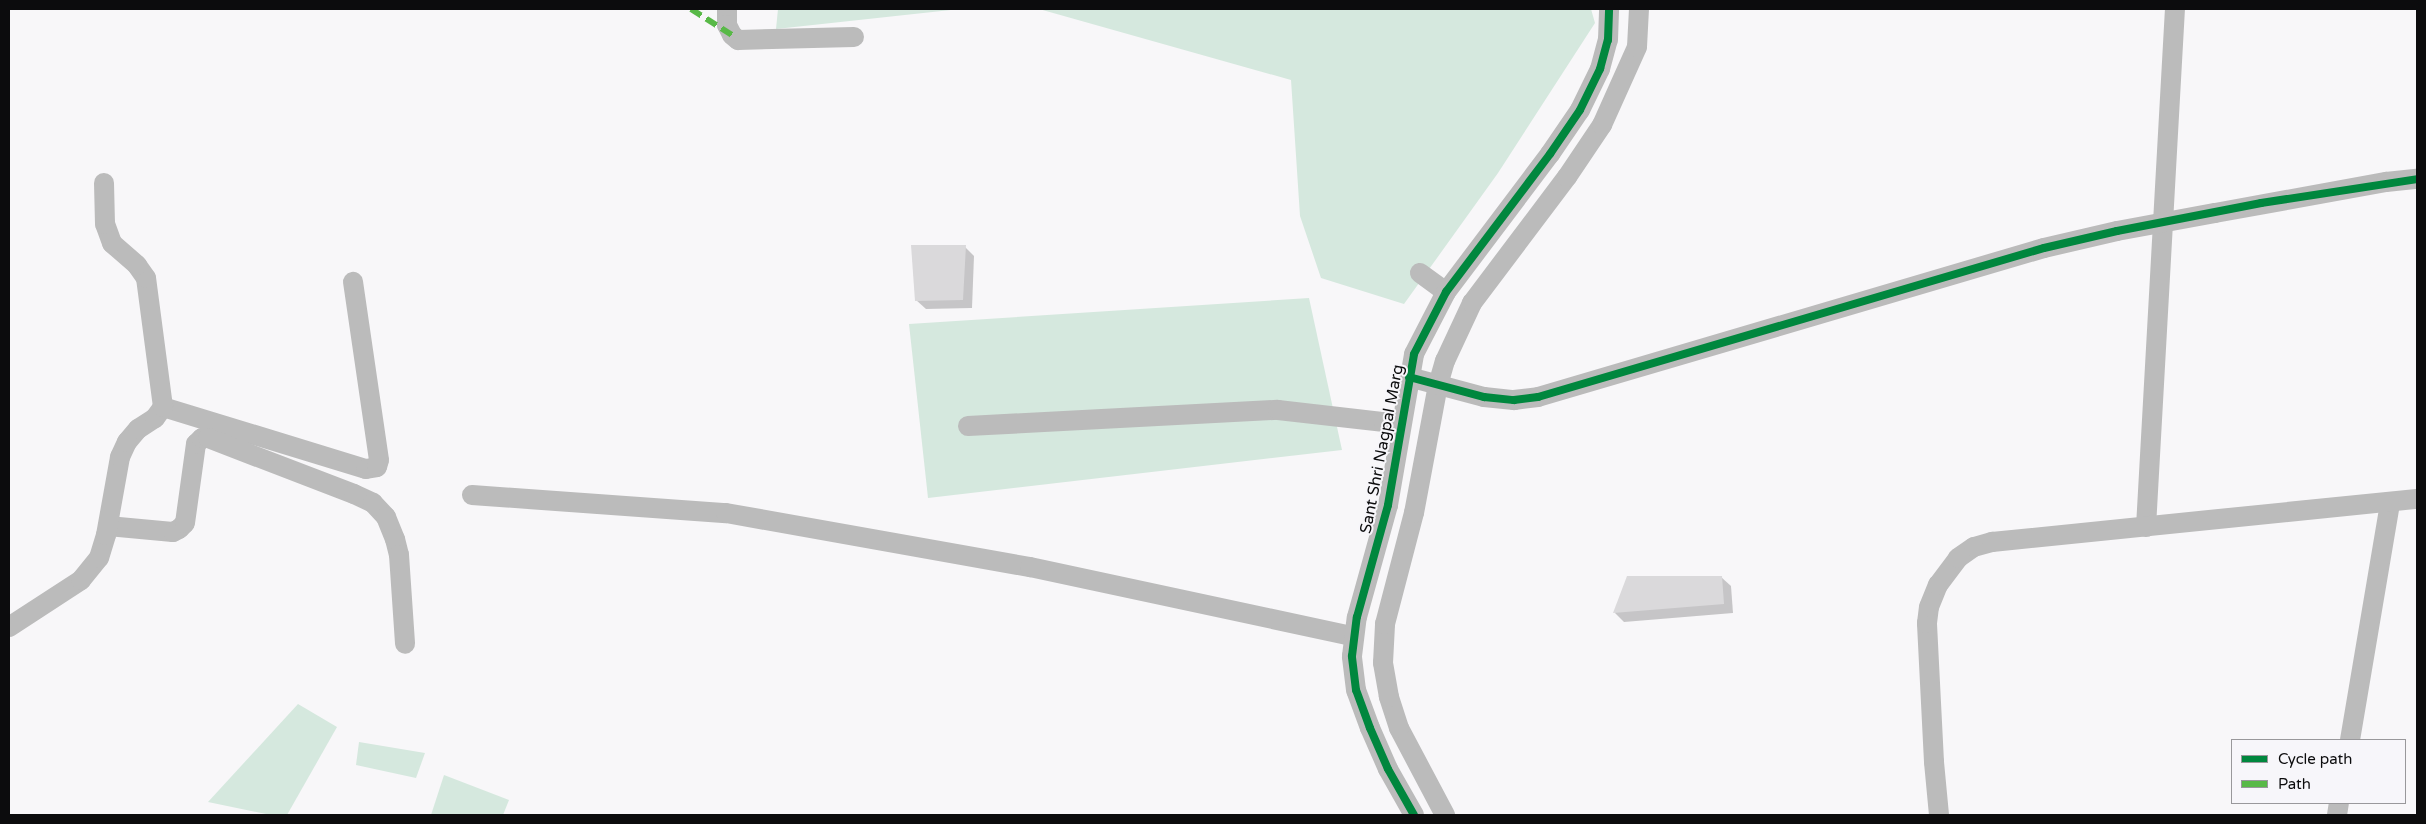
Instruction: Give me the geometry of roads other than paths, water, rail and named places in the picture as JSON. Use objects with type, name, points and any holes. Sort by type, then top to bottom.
[{"type":"street","points":[[727,9],[727,25],[732,35],[738,40],[854,37]]},
{"type":"street","name":"Sant Shri Nagpal Marg","points":[[1414,815],[1388,769],[1356,690],[1352,656],[1353,636],[1388,505],[1414,354],[1446,292],[1550,154],[1580,110],[1600,69],[1608,40],[1609,9]]},
{"type":"street","points":[[1445,815],[1400,728],[1389,697],[1383,663],[1385,624],[1414,513],[1438,385],[1445,361],[1472,303],[1567,177],[1602,124],[1637,47],[1639,9]]},
{"type":"street","points":[[2146,527],[2175,9]]},
{"type":"street","points":[[1409,377],[1499,399],[1514,400],[1538,397],[2044,248],[2117,231],[2214,213],[2417,179]]},
{"type":"street","points":[[9,627],[81,580],[99,558],[108,526],[120,457],[127,442],[138,429],[155,418],[163,407],[146,278],[137,265],[112,243],[105,224],[104,183]]},
{"type":"street","points":[[1420,273],[1446,292]]},
{"type":"street","points":[[163,407],[366,469],[377,467],[379,460],[352,282]]},
{"type":"street","points":[[968,426],[1278,410],[1384,422],[1401,426]]},
{"type":"street","points":[[108,526],[173,532],[180,529],[185,523],[196,444],[202,438],[208,438],[354,494],[373,503],[386,517],[395,539],[399,555],[405,644]]},
{"type":"street","points":[[472,495],[726,514],[1030,568],[1353,636]]},
{"type":"street","points":[[1939,815],[1934,762],[1927,623],[1929,607],[1938,585],[1947,570],[1958,558],[1974,548],[1992,542],[2417,499]]},
{"type":"street","points":[[2350,739],[2390,503]]}]
